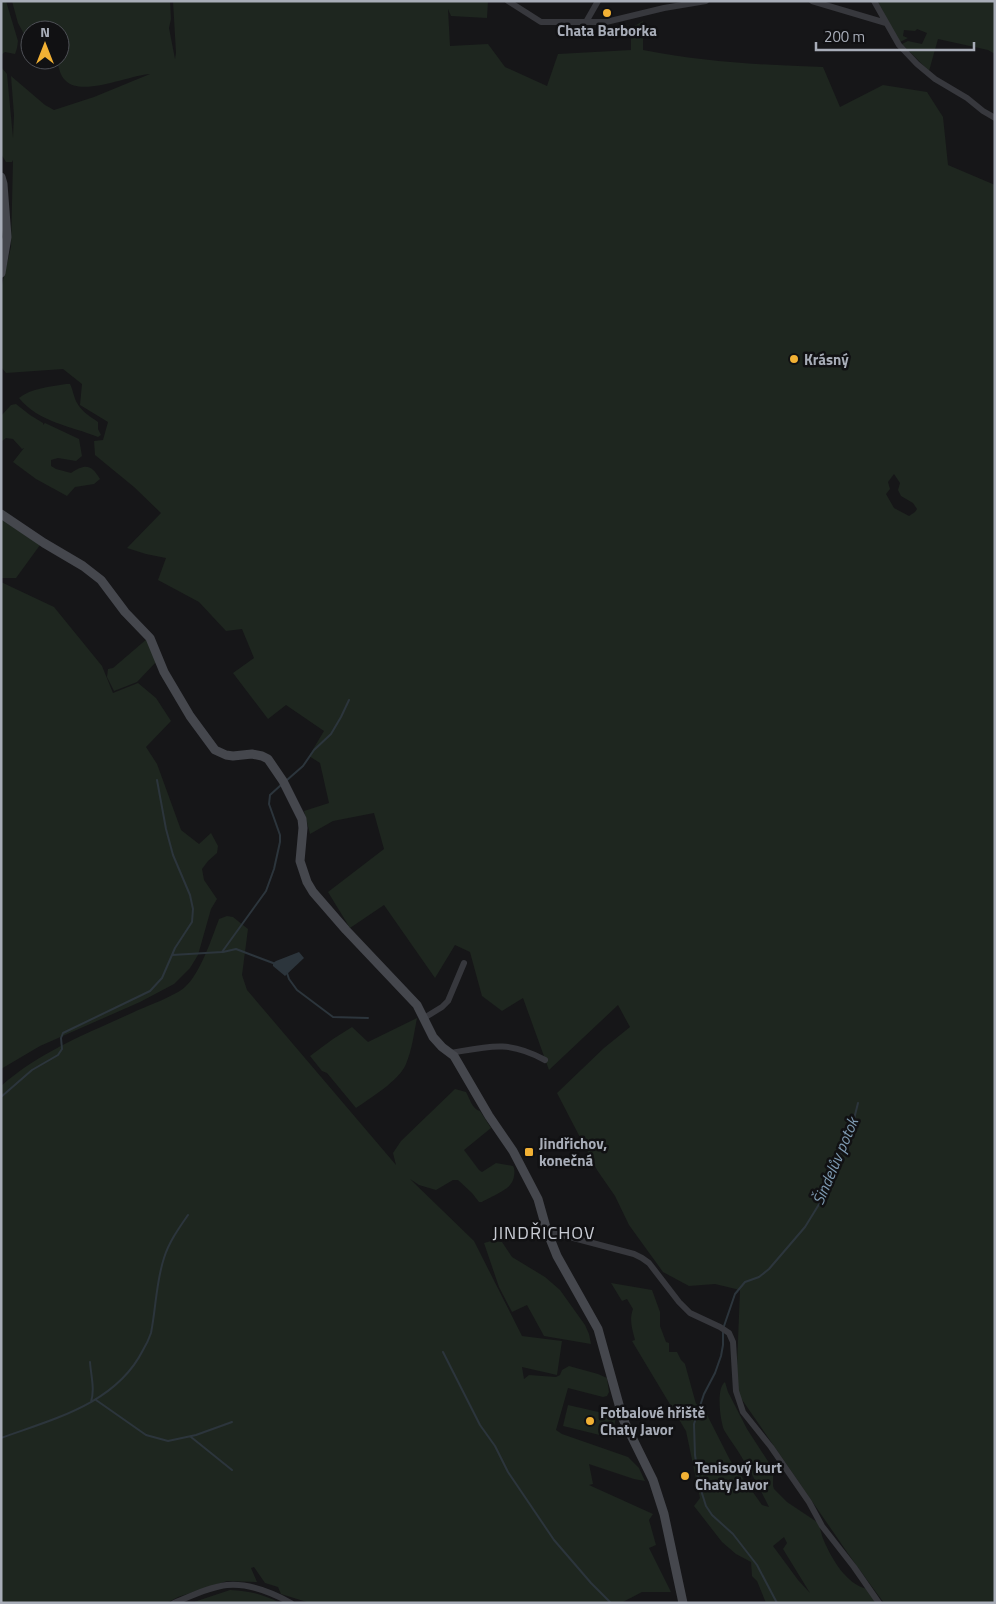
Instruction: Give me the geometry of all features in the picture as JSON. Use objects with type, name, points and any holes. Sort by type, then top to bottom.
[{"type":"street","points":[[508,1],[540,22],[606,22],[664,8],[706,1]]},
{"type":"street","points":[[586,22],[598,1]]},
{"type":"street","points":[[812,1],[886,23]]},
{"type":"street","points":[[874,1],[898,45],[929,75],[995,118]]},
{"type":"street","points":[[1,177],[7,237],[1,273]]},
{"type":"street","points":[[1,514],[83,566],[101,580],[125,612],[150,638],[164,672],[190,716],[215,750],[233,756],[252,754],[262,756],[268,759],[283,781],[302,819],[300,861],[313,892],[346,930],[418,1005],[433,1037],[454,1056],[489,1116],[513,1151],[538,1199],[547,1231],[557,1256],[602,1338],[623,1418],[653,1480],[664,1514],[683,1603]]},
{"type":"street","points":[[424,1018],[448,1001],[464,963]]},
{"type":"street","points":[[451,1053],[486,1046],[503,1046],[519,1048],[545,1060]]},
{"type":"street","points":[[547,1231],[634,1254],[642,1258],[649,1264],[678,1302],[690,1313],[729,1333],[733,1342],[736,1391],[743,1412],[771,1447],[809,1502],[822,1526],[879,1603]]},
{"type":"street","points":[[174,1603],[199,1593],[228,1585],[268,1592],[291,1603]]},
{"type":"shaded area","points":[[1,1],[6,1],[18,41],[15,54],[5,52],[1,55]]},
{"type":"shaded area","points":[[12,1],[170,1],[171,19],[169,28],[175,59],[173,1],[488,1],[487,18],[451,16],[448,9],[450,46],[488,44],[505,67],[547,86],[558,54],[631,50],[631,28],[643,21],[643,50],[733,62],[823,67],[840,107],[883,85],[927,92],[943,117],[948,165],[995,185],[995,1603],[884,1603],[736,1391],[740,1290],[715,1284],[689,1286],[663,1272],[629,1225],[615,1196],[597,1170],[557,1093],[604,1048],[630,1027],[618,1005],[549,1070],[523,998],[502,1011],[482,996],[470,952],[455,945],[435,978],[384,905],[350,928],[328,892],[384,849],[374,813],[333,821],[310,834],[304,811],[329,803],[320,763],[309,756],[324,731],[286,705],[268,719],[233,673],[254,658],[242,629],[226,631],[199,602],[158,580],[166,558],[127,548],[161,513],[134,487],[95,455],[94,441],[103,440],[108,422],[80,405],[82,384],[63,369],[6,373],[1,367],[1,289],[11,247],[13,160],[12,162],[6,162],[1,154],[1,67],[7,74],[13,138],[14,115],[11,76],[45,105],[54,110],[94,97],[150,74],[94,86],[83,87],[73,85],[64,79],[60,70],[70,70],[70,20],[20,20],[20,27]],"holes":[[[894,474],[900,483],[898,490],[901,496],[913,503],[917,509],[909,516],[894,508],[886,494],[890,489],[888,482]]]},
{"type":"shaded area","points":[[881,1],[995,1],[995,54],[988,50],[938,39],[929,71],[902,44],[908,41],[922,44],[927,33],[917,29],[915,31],[904,30],[903,36],[908,38],[900,42],[878,3]]},
{"type":"shaded area","points":[[70,384],[81,409],[98,422],[98,429],[101,435],[98,437],[45,418],[36,413],[19,398],[35,390]]},
{"type":"shaded area","points":[[16,404],[43,423],[43,425],[45,423],[79,439],[82,456],[76,461],[58,458],[51,460],[51,466],[71,473],[84,467],[91,468],[100,479],[94,484],[75,487],[67,496],[36,479],[13,462],[24,448],[22,449],[13,439],[6,438],[1,442],[1,416],[11,405]]},
{"type":"shaded area","points":[[1,519],[40,545],[16,578],[1,578]]},
{"type":"shaded area","points":[[1,582],[54,607],[102,666],[113,693],[138,683],[156,698],[171,721],[146,747],[157,764],[181,830],[199,844],[211,833],[218,846],[217,853],[202,869],[204,880],[217,899],[211,909],[198,955],[190,968],[174,984],[140,1002],[40,1046],[1,1069]]},
{"type":"shaded area","points":[[148,638],[156,662],[137,682],[114,691],[107,677],[108,669],[113,668]]},
{"type":"shaded area","points":[[227,916],[233,917],[248,929],[242,975],[247,990],[396,1165],[393,1153],[401,1141],[455,1089],[466,1092],[473,1106],[480,1111],[491,1128],[464,1150],[482,1172],[496,1163],[513,1166],[513,1181],[508,1187],[479,1202],[458,1180],[453,1180],[436,1190],[419,1185],[410,1179],[474,1241],[522,1336],[562,1341],[557,1375],[522,1367],[524,1379],[529,1375],[556,1377],[569,1366],[607,1378],[609,1392],[607,1396],[603,1397],[568,1388],[556,1430],[562,1434],[628,1457],[639,1468],[645,1481],[589,1464],[593,1484],[589,1485],[653,1514],[649,1520],[656,1545],[649,1548],[671,1592],[642,1592],[621,1603],[310,1603],[281,1594],[278,1587],[265,1583],[254,1567],[251,1568],[257,1582],[227,1581],[178,1597],[167,1603],[1,1603],[1,1086],[32,1063],[64,1044],[168,997],[185,987],[201,965],[219,919]]},
{"type":"shaded area","points":[[299,952],[304,958],[285,976],[273,966],[273,963],[276,961]]},
{"type":"shaded area","points":[[417,1018],[410,1053],[403,1070],[384,1089],[356,1108],[310,1056],[352,1027],[368,1042]]},
{"type":"shaded area","points":[[491,1241],[502,1242],[512,1257],[545,1277],[560,1290],[585,1325],[591,1344],[544,1336],[527,1305],[512,1312],[499,1287],[484,1243]]},
{"type":"shaded area","points":[[611,1283],[652,1290],[660,1312],[660,1326],[666,1342],[669,1343],[669,1352],[677,1352],[685,1364],[696,1404],[702,1405],[730,1460],[762,1505],[769,1507],[752,1474],[724,1430],[720,1412],[720,1391],[725,1382],[728,1392],[747,1429],[773,1469],[774,1489],[787,1502],[817,1522],[827,1548],[841,1570],[853,1582],[867,1589],[876,1603],[766,1603],[757,1581],[752,1576],[751,1562],[736,1554],[722,1542],[694,1506],[700,1498],[686,1431],[632,1341],[635,1340],[631,1320],[633,1309],[627,1299],[622,1301]],"holes":[[[784,1537],[787,1543],[783,1549],[810,1593],[773,1546]]]},
{"type":"shaded area","name":"Fotbalové hřiště Chaty Javor","points":[[568,1405],[616,1416],[612,1438],[563,1426]]},
{"type":"shaded area","points":[[230,1590],[256,1594],[280,1603],[191,1603]]},
{"type":"waterway","points":[[287,780],[303,766],[314,750],[331,734],[349,700]]},
{"type":"waterway","points":[[157,780],[173,855],[190,895],[193,909],[192,922],[172,955]]},
{"type":"waterway","points":[[1,1097],[32,1070],[58,1055],[62,1049],[61,1038],[63,1033],[150,991],[162,978],[172,955],[222,952],[266,891],[274,869],[280,835],[269,804],[270,795],[281,785]]},
{"type":"waterway","points":[[223,952],[236,949],[273,963]]},
{"type":"waterway","points":[[287,973],[297,990],[333,1017],[368,1018]]},
{"type":"waterway","name":"Šindelův potok","points":[[777,1603],[757,1565],[733,1534],[712,1515],[706,1506],[700,1487],[695,1455],[694,1424],[704,1394],[721,1356],[723,1329],[735,1294],[745,1282],[759,1277],[769,1269],[805,1227],[826,1193],[831,1175],[851,1131],[858,1103]]},
{"type":"waterway","points":[[1,1438],[62,1416],[100,1397],[117,1384],[131,1369],[151,1333],[159,1276],[166,1252],[174,1235],[188,1215]]},
{"type":"waterway","points":[[443,1352],[480,1425],[495,1446],[508,1472],[554,1540],[611,1603]]},
{"type":"waterway","points":[[90,1362],[93,1387],[91,1402]]},
{"type":"waterway","points":[[96,1400],[146,1435],[168,1441],[196,1435],[232,1422]]},
{"type":"waterway","points":[[191,1437],[232,1470]]},
{"type":"place","name":"Chata Barborka","points":[[607,13]]},
{"type":"place","name":"Krásný","points":[[794,359]]},
{"type":"place","name":"Jindřichov, konečná","points":[[529,1152]]},
{"type":"place","name":"Fotbalové hřiště Chaty Javor","points":[[590,1421]]},
{"type":"place","name":"Tenisový kurt Chaty Javor","points":[[685,1476]]},
{"type":"district","name":"JINDŘICHOV","points":[[544,1232]]}]
